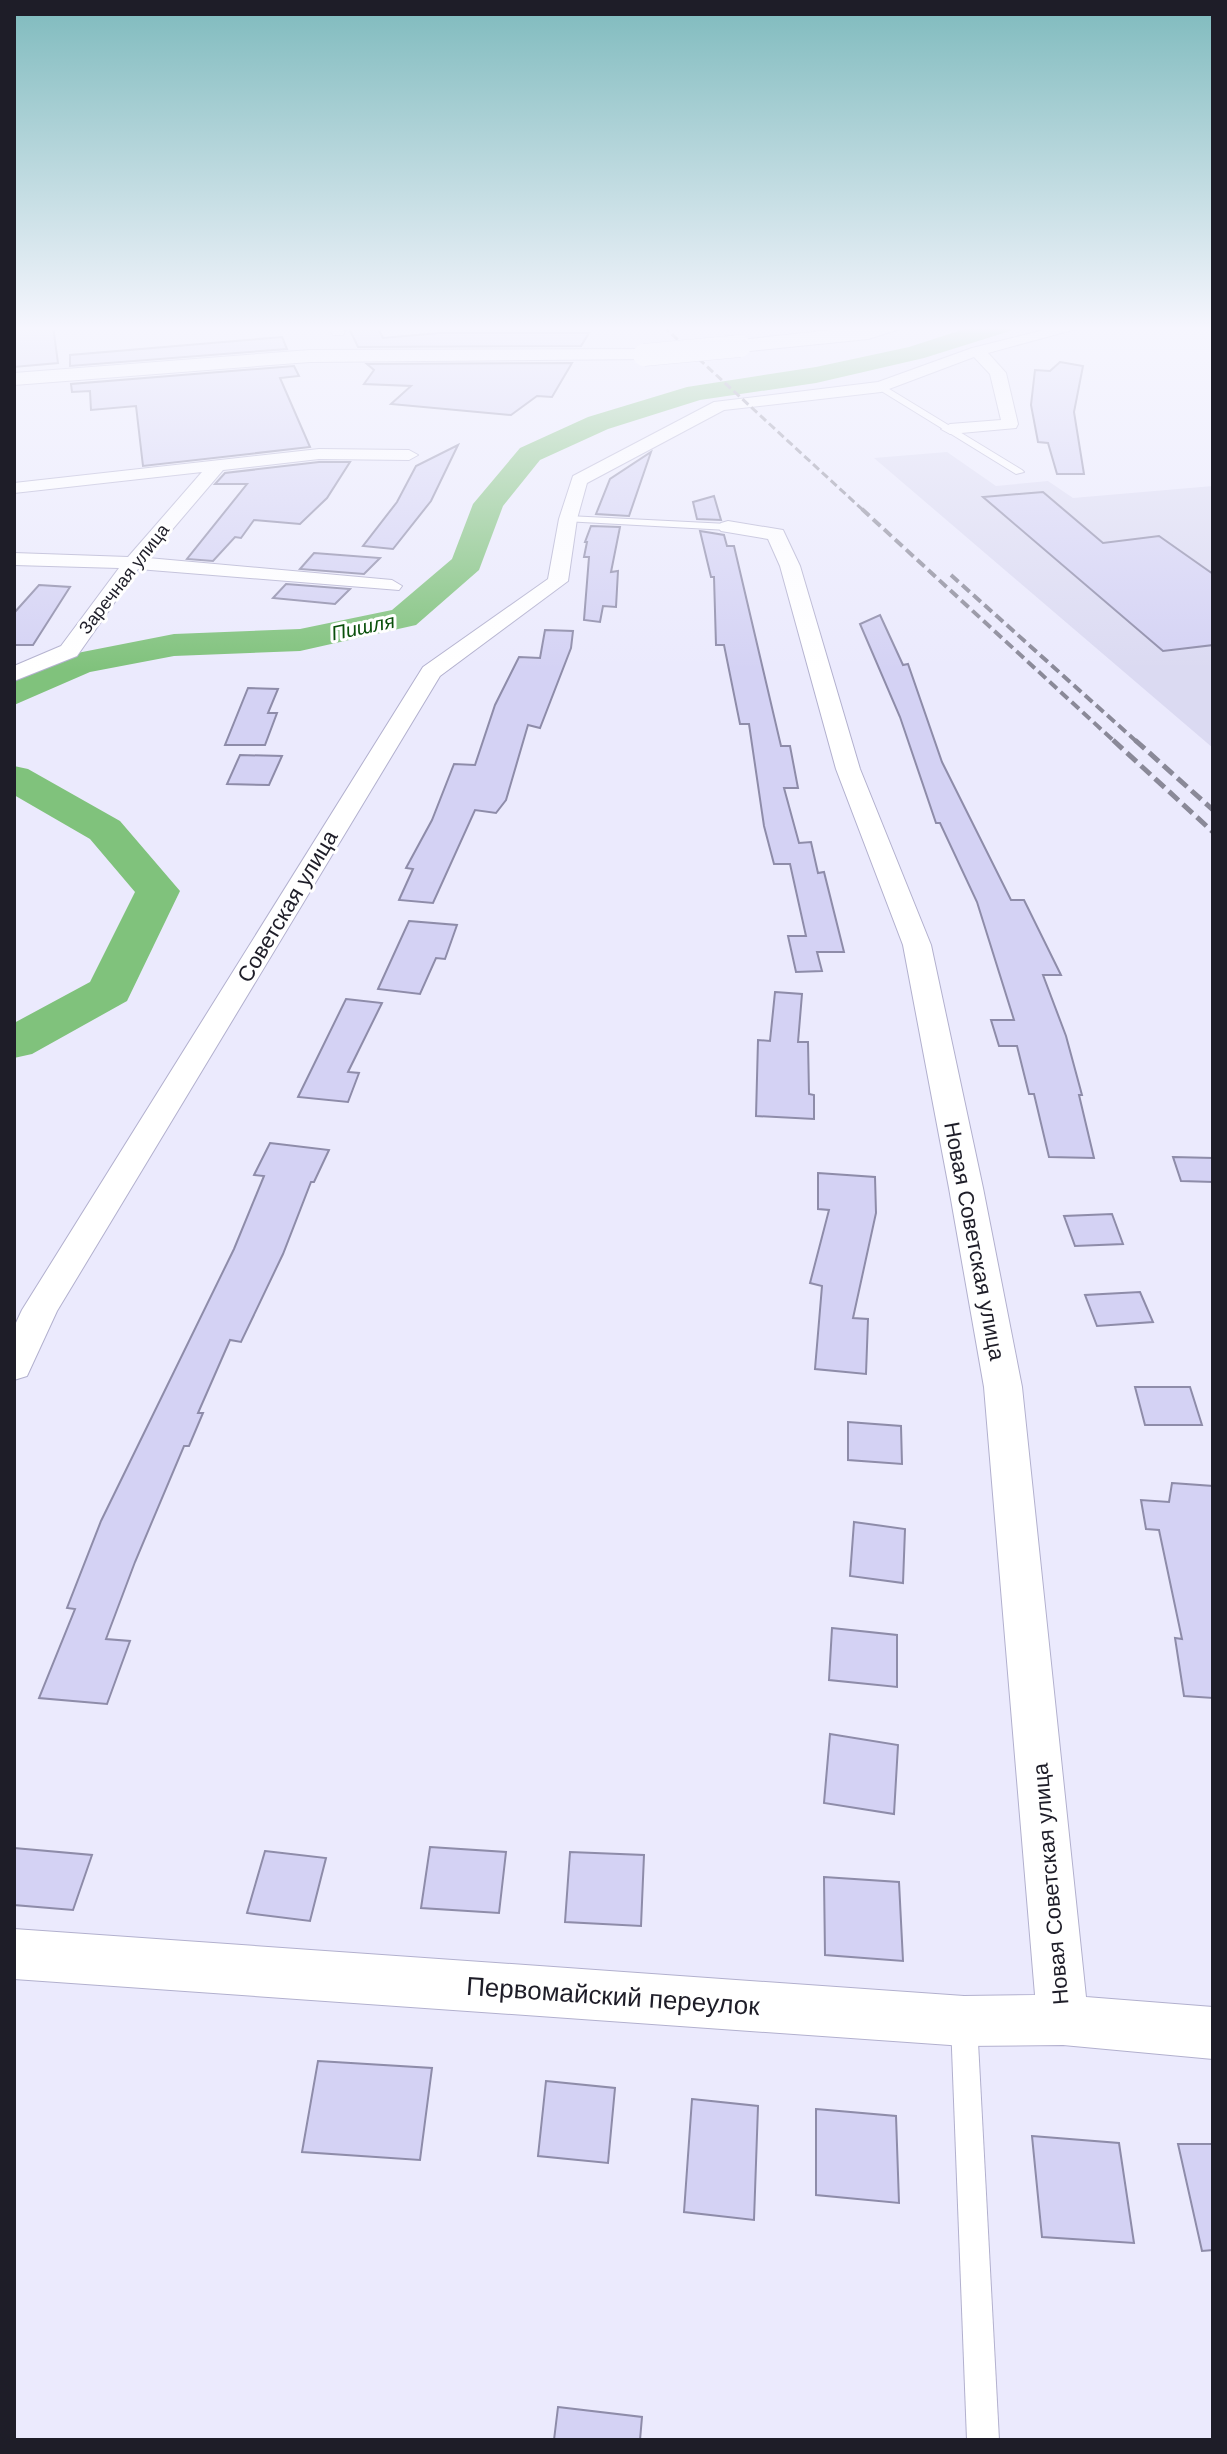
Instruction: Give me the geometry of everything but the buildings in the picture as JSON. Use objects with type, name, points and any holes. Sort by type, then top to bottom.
[{"type":"street","name":"Советская улица","points":[[14,1366],[40,1310],[431,672],[558,581],[568,519],[579,480],[654,441]]},
{"type":"street","points":[[14,488],[319,454],[409,455]]},
{"type":"street","name":"Заречная улица","points":[[14,674],[69,651],[133,563],[219,464]]},
{"type":"street","name":"Новая Советская улица","points":[[728,527],[776,534],[790,566],[848,769],[917,945],[1003,1387],[1063,2020]]},
{"type":"street","points":[[14,559],[133,563],[392,586]]},
{"type":"street","name":"Первомайский переулок","points":[[14,1954],[964,2021],[1063,2020],[1213,2033]]},
{"type":"lane","points":[[968,441],[1019,472]]},
{"type":"lane","points":[[568,519],[728,527]]},
{"type":"lane","points":[[964,2021],[983,2440]]},
{"type":"shaded area","points":[[947,452],[996,486],[1048,481],[1073,498],[1213,486],[1213,748],[874,458]]},
{"type":"waterway","name":"Пишля","points":[[14,694],[80,663],[174,645],[300,640],[404,618],[467,563],[488,504],[530,454],[560,441]]},
{"type":"waterway","name":"Пишля","points":[[14,778],[105,830],[158,891],[110,991],[14,1043]]},
{"type":"railway","points":[[787,441],[864,511]]},
{"type":"railway","points":[[862,509],[1115,742]]},
{"type":"railway","points":[[951,575],[1137,742]]},
{"type":"railway","points":[[1113,740],[1213,832]]},
{"type":"railway","points":[[1135,740],[1213,810]]}]
